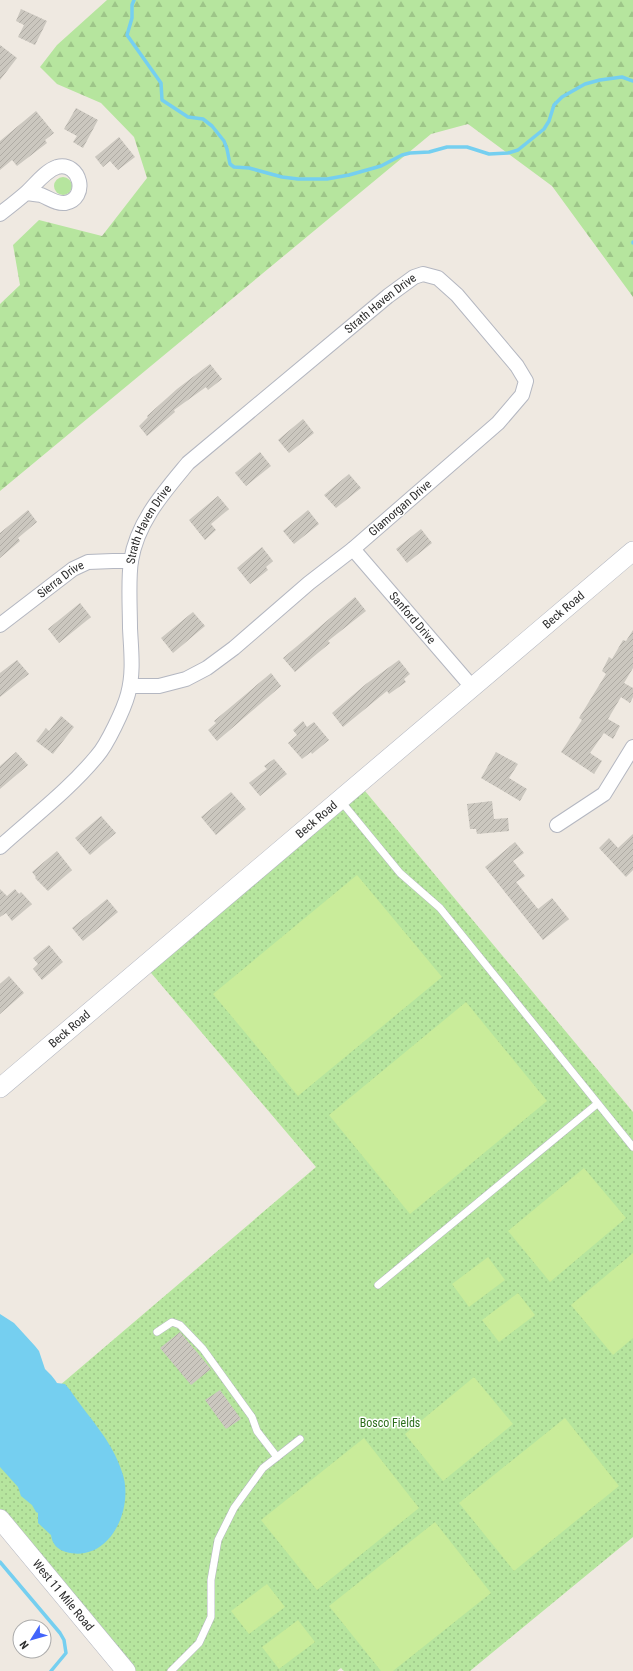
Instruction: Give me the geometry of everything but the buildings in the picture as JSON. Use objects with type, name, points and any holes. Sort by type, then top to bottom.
[{"type":"main road","name":"Beck Road","points":[[0,1088],[633,551]]},
{"type":"main road","name":"West 11 Mile Road","points":[[0,1519],[126,1671]]},
{"type":"street","points":[[0,214],[26,193]]},
{"type":"street","name":"Glamorgan Drive","points":[[130,686],[159,686],[186,679],[207,668],[234,648],[310,583],[353,549],[498,423],[522,395],[526,381],[516,366],[457,295],[438,278],[423,274]]},
{"type":"street","name":"Strath Haven Drive","points":[[0,847],[69,786],[98,755],[119,718],[128,694],[133,666],[130,608],[131,561],[141,529],[160,496],[188,463],[388,296],[414,277],[423,274]]},
{"type":"street","name":"Sanford Drive","points":[[353,549],[472,687]]},
{"type":"street","name":"Sierra Drive","points":[[0,624],[73,568],[88,562],[114,560],[131,561]]},
{"type":"street","points":[[557,825],[604,794],[633,747]]},
{"type":"lane","points":[[340,800],[400,873],[440,908],[597,1104],[633,1146]]},
{"type":"lane","points":[[378,1285],[597,1104]]},
{"type":"lane","points":[[157,1332],[172,1322],[180,1325],[203,1349],[252,1417],[257,1431],[276,1458]]},
{"type":"lane","points":[[172,1671],[199,1643],[211,1617],[211,1580],[218,1540],[234,1508],[263,1468],[300,1439]]},
{"type":"green space","points":[[107,0],[633,0],[633,297],[552,186],[468,124],[431,134],[0,491],[0,304],[20,285],[13,245],[39,220],[102,236],[147,178],[134,137],[101,103],[57,84],[40,67],[57,45]]},
{"type":"green space","points":[[63,177],[69,180],[72,186],[69,192],[63,195],[57,192],[54,186],[57,180]]},
{"type":"green space","name":"Bosco Fields","points":[[360,785],[633,1112],[633,1537],[470,1671],[344,1671],[341,1668],[337,1671],[132,1671],[0,1511],[0,1333],[59,1386],[316,1167],[146,967]]},
{"type":"green space","points":[[357,875],[442,977],[298,1096],[213,994]]},
{"type":"green space","points":[[466,1002],[547,1101],[410,1214],[329,1115]]},
{"type":"green space","points":[[584,1168],[626,1218],[550,1282],[508,1231]]},
{"type":"green space","points":[[633,1253],[633,1338],[613,1355],[571,1305]]},
{"type":"green space","points":[[488,1257],[505,1280],[469,1307],[452,1284]]},
{"type":"green space","points":[[518,1293],[535,1315],[499,1342],[482,1320]]},
{"type":"green space","points":[[474,1377],[513,1424],[443,1481],[405,1434]]},
{"type":"green space","points":[[565,1418],[619,1486],[514,1571],[459,1503]]},
{"type":"green space","points":[[364,1438],[419,1508],[317,1590],[261,1520]]},
{"type":"green space","points":[[435,1522],[491,1593],[393,1671],[381,1671],[329,1606]]},
{"type":"green space","points":[[267,1584],[285,1607],[249,1634],[231,1611]]},
{"type":"green space","points":[[298,1620],[315,1642],[279,1669],[262,1647]]},
{"type":"water","points":[[0,1314],[14,1323],[35,1346],[39,1351],[45,1369],[57,1383],[65,1384],[70,1390],[106,1439],[118,1460],[125,1486],[125,1501],[122,1516],[115,1530],[106,1541],[95,1549],[82,1553],[60,1550],[54,1544],[51,1535],[38,1523],[38,1513],[32,1505],[21,1496],[18,1487],[0,1467]]},
{"type":"waterway","points":[[134,0],[132,5],[132,18],[127,35],[161,83],[162,100],[188,117],[203,119],[212,126],[224,141],[230,164],[234,167],[249,168],[282,177],[298,179],[327,179],[349,175],[381,166],[402,155],[429,152],[447,147],[467,147],[489,154],[508,153],[518,150],[544,129],[549,121],[554,105],[562,97],[585,84],[600,80],[622,77],[633,81]]},
{"type":"waterway","points":[[0,1562],[60,1633],[64,1640],[66,1653],[51,1671]]}]
